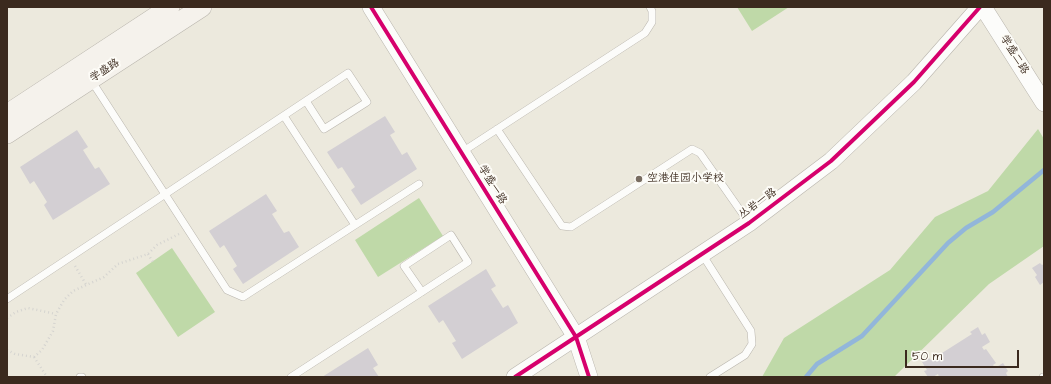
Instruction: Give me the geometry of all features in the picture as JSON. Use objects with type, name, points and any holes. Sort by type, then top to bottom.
[{"type":"main road","name":"学盛路","points":[[7,114],[170,7]]},
{"type":"main road","name":"学盛路","points":[[7,134],[202,7]]},
{"type":"street","name":"学盛一路","points":[[371,7],[576,337],[589,377]]},
{"type":"street","name":"丛岩一路","points":[[515,377],[749,223],[831,161],[914,82],[980,7]]},
{"type":"street","name":"学盛二路","points":[[983,7],[1044,103]]},
{"type":"lane","points":[[462,153],[645,33],[652,22],[652,11],[650,7]]},
{"type":"lane","points":[[7,299],[348,73],[367,102],[324,129],[306,101]]},
{"type":"lane","points":[[91,80],[227,290],[243,297],[419,184]]},
{"type":"lane","points":[[284,116],[355,225]]},
{"type":"lane","points":[[497,129],[562,226],[571,227],[692,149],[700,153],[749,223]]},
{"type":"lane","points":[[290,377],[422,292],[468,262],[451,235],[404,266],[422,292]]},
{"type":"lane","points":[[702,254],[751,331],[752,344],[745,355],[710,377]]},
{"type":"path","points":[[7,350],[14,354],[34,356],[42,350],[53,331],[56,314],[64,300],[73,291],[88,286],[104,277],[118,264],[148,254],[157,245],[172,239],[188,229]]},
{"type":"path","points":[[148,254],[153,262]]},
{"type":"path","points":[[69,258],[88,286]]},
{"type":"path","points":[[7,318],[16,312],[28,308],[56,314]]},
{"type":"path","points":[[34,356],[47,377]]},
{"type":"green space","points":[[737,7],[789,7],[752,31]]},
{"type":"green space","points":[[1038,129],[1044,139],[1044,246],[989,284],[894,377],[762,377],[784,338],[890,270],[935,217],[988,191]]},
{"type":"green space","points":[[419,198],[443,236],[378,277],[355,240]]},
{"type":"green space","points":[[172,248],[215,312],[178,337],[136,273]]},
{"type":"building","points":[[385,116],[395,132],[390,135],[402,155],[407,152],[417,169],[361,205],[351,190],[355,187],[342,167],[338,169],[327,152]]},
{"type":"building","points":[[77,130],[88,147],[83,150],[95,169],[99,167],[110,184],[53,220],[44,205],[47,202],[34,181],[30,184],[20,167]]},
{"type":"building","points":[[266,194],[277,211],[272,214],[284,233],[289,231],[299,247],[243,284],[233,269],[237,266],[224,245],[220,248],[209,231]]},
{"type":"building","points":[[1040,263],[1042,265],[1044,264],[1044,282],[1040,285],[1035,277],[1037,275],[1032,268]]},
{"type":"building","points":[[486,269],[496,286],[491,289],[503,308],[508,305],[518,323],[462,359],[452,343],[456,341],[443,320],[439,323],[428,306]]},
{"type":"building","points":[[978,327],[982,335],[985,333],[990,342],[982,347],[984,350],[986,349],[996,363],[993,365],[995,368],[1003,363],[1008,371],[1006,373],[1008,377],[939,377],[938,374],[933,377],[928,377],[924,371],[927,370],[922,362],[929,358],[931,360],[972,334],[970,332]]},
{"type":"building","points":[[368,348],[378,365],[373,368],[379,377],[322,377]]},
{"type":"waterway","points":[[806,377],[817,364],[862,336],[948,243],[966,228],[993,212],[1044,170]]},
{"type":"cycle path","points":[[371,7],[576,337],[589,377]]},
{"type":"cycle path","points":[[515,377],[749,223],[831,161],[914,82],[980,7]]},
{"type":"place","name":"空港佳园小学校","points":[[639,179]]}]
